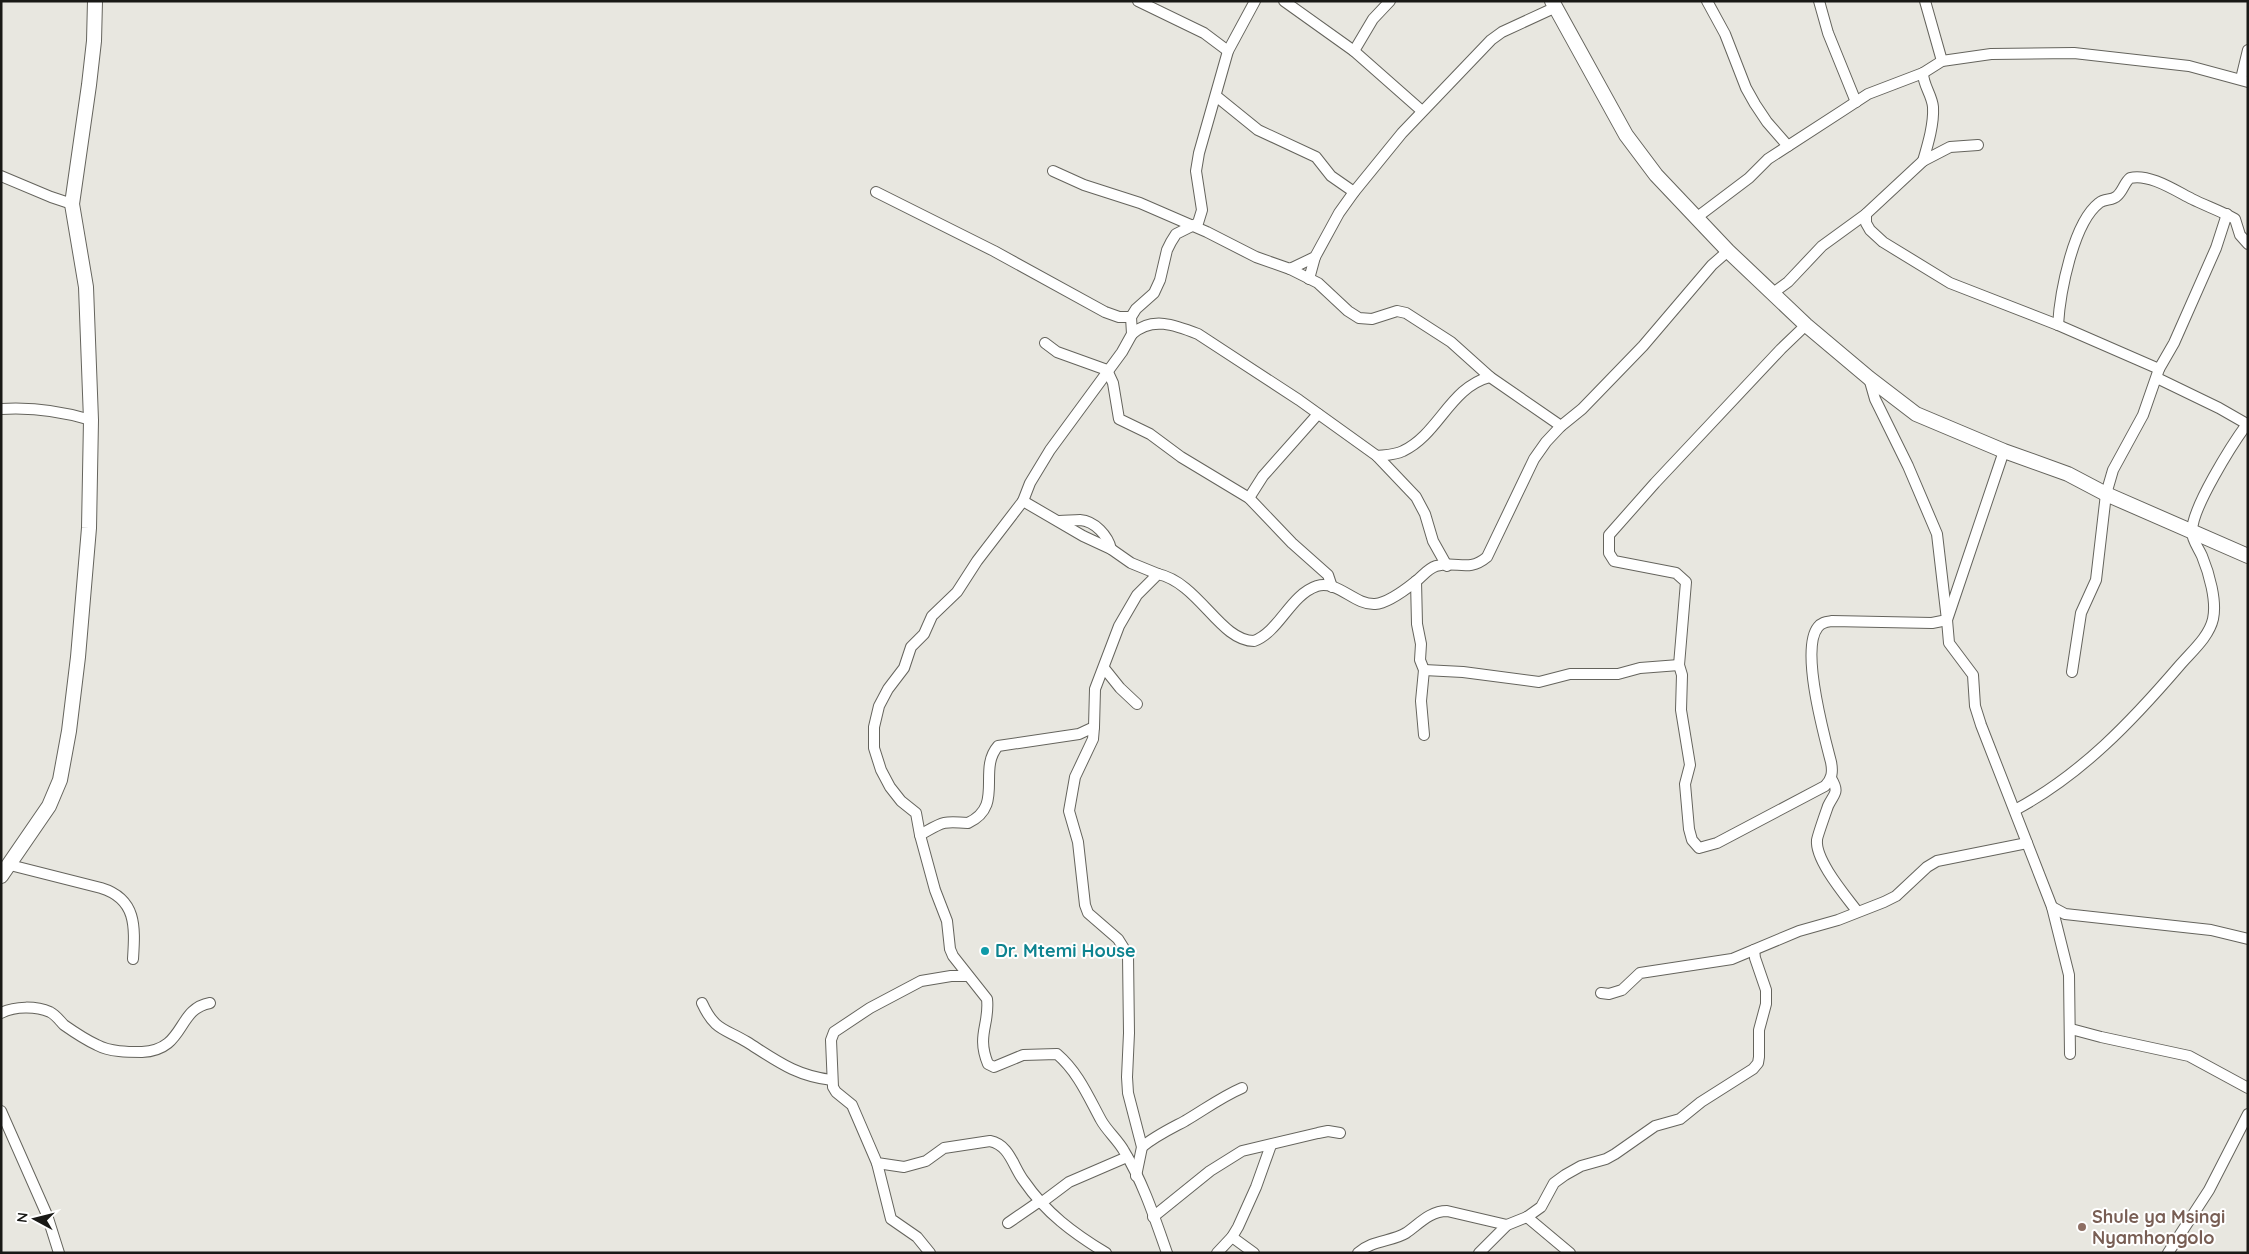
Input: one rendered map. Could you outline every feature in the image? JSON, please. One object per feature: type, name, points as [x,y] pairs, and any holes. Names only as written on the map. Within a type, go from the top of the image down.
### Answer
[{"type":"main road","points":[[6,871],[48,806],[60,780],[77,666],[89,528],[91,420],[86,287],[72,204],[90,77],[95,1]]},
{"type":"main road","points":[[1553,4],[1626,135],[1656,175],[1728,251],[1806,325],[1869,378],[1916,414],[2004,452],[2068,474],[2106,494],[2248,556]]},
{"type":"street","points":[[1138,1],[1204,33],[1228,50]]},
{"type":"street","points":[[1132,334],[1131,317],[1136,309],[1154,293],[1160,280],[1167,250],[1171,242],[1176,234],[1198,223],[1201,216],[1196,171],[1228,50],[1254,1]]},
{"type":"street","points":[[1284,1],[1315,21],[1354,51],[1422,111]]},
{"type":"street","points":[[1354,51],[1373,19],[1390,1]]},
{"type":"street","points":[[1707,1],[1725,34],[1746,88],[1767,122],[1788,146]]},
{"type":"street","points":[[1819,1],[1828,33],[1856,102]]},
{"type":"street","points":[[1925,1],[1942,61]]},
{"type":"street","points":[[1310,279],[1314,257],[1339,213],[1402,132],[1491,40],[1553,4]]},
{"type":"street","points":[[1696,218],[1749,178],[1768,159],[1856,102],[1875,91],[1923,73],[1942,61],[1991,54],[2074,53],[2189,66],[2244,81],[2248,50]]},
{"type":"street","points":[[1923,73],[1926,90],[1933,108],[1930,136],[1923,161]]},
{"type":"street","points":[[1216,96],[1258,130],[1316,158],[1331,176],[1354,192]]},
{"type":"street","points":[[1773,293],[1788,282],[1822,246],[1866,214],[1923,161],[1950,147],[1978,144]]},
{"type":"street","points":[[1053,172],[1084,185],[1140,203],[1264,260],[1290,269],[1318,283],[1348,311],[1359,318],[1372,319],[1397,311],[1406,313],[1451,342],[1490,376],[1561,426]]},
{"type":"street","points":[[1,176],[72,204]]},
{"type":"street","points":[[2058,325],[2066,272],[2084,222],[2099,203],[2117,197],[2130,178],[2139,177],[2170,187],[2227,214],[2235,219],[2240,235],[2248,244]]},
{"type":"street","points":[[876,192],[994,251],[1105,312],[1119,317],[1131,317]]},
{"type":"street","points":[[1866,214],[1866,223],[1870,230],[1883,242],[1950,283],[2058,325],[2158,373],[2247,424],[2232,444],[2205,493],[2192,533],[2203,558],[2212,592],[2214,612],[2211,626],[2201,641],[2132,720],[2053,789],[2015,810]]},
{"type":"street","points":[[2072,672],[2080,613],[2096,580],[2106,494],[2113,470],[2143,415],[2158,373],[2174,343],[2211,260],[2227,214]]},
{"type":"street","points":[[1023,501],[1083,536],[1111,549],[1131,563],[1168,576],[1186,587],[1237,638],[1245,641],[1254,641],[1262,638],[1310,590],[1318,586],[1332,587],[1357,600],[1375,604],[1384,601],[1416,582],[1427,570],[1437,566],[1478,564],[1487,557],[1534,460],[1546,442],[1561,426],[1582,409],[1643,346],[1712,265],[1728,251]]},
{"type":"street","points":[[1290,269],[1314,257]]},
{"type":"street","points":[[1167,1253],[1127,1157],[1102,1122],[1079,1079],[1057,1054],[1023,1055],[994,1067],[988,1064],[982,1034],[988,1006],[987,999],[953,956],[950,949],[948,921],[935,890],[916,813],[894,794],[878,760],[873,737],[879,706],[888,689],[904,668],[911,647],[924,634],[932,616],[957,592],[976,562],[1023,501],[1039,466],[1122,352],[1132,334],[1147,324],[1156,323],[1181,327],[1198,334],[1269,380],[1377,456],[1416,498],[1426,514],[1433,541],[1447,566]]},
{"type":"street","points":[[1806,325],[1781,348],[1655,483],[1609,536],[1609,554],[1614,561],[1676,573],[1686,582],[1679,665],[1682,675],[1682,717],[1690,765],[1685,784],[1689,830],[1692,840],[1700,848],[1717,843],[1826,786],[1831,778]]},
{"type":"street","points":[[1045,342],[1057,352],[1108,370],[1113,383],[1120,420],[1150,434],[1205,472],[1249,498],[1292,543],[1328,575],[1332,587]]},
{"type":"street","points":[[1377,456],[1403,452],[1414,444],[1470,384],[1490,376]]},
{"type":"street","points":[[1869,378],[1875,399],[1901,450],[1937,534],[1949,643],[1973,675],[1975,706],[1981,725],[2052,907],[2068,974],[2071,1029],[2070,1054]]},
{"type":"street","points":[[1,409],[35,408],[60,411],[91,420]]},
{"type":"street","points":[[1249,498],[1263,476],[1318,414]]},
{"type":"street","points":[[1947,620],[2004,452]]},
{"type":"street","points":[[1136,1176],[1142,1147],[1128,1094],[1130,982],[1128,955],[1118,939],[1088,913],[1085,905],[1078,842],[1069,811],[1075,777],[1093,740],[1095,689],[1119,626],[1134,600],[1158,574]]},
{"type":"street","points":[[1416,582],[1417,624],[1422,644],[1420,660],[1424,670],[1421,701],[1424,735]]},
{"type":"street","points":[[1857,911],[1835,882],[1818,845],[1819,834],[1828,806],[1835,796],[1835,786],[1831,778],[1831,762],[1819,710],[1811,658],[1813,638],[1818,626],[1823,622],[1932,623],[1947,620]]},
{"type":"street","points":[[1424,670],[1463,672],[1540,682],[1570,674],[1618,674],[1640,668],[1679,665]]},
{"type":"street","points":[[1104,668],[1120,688],[1137,704]]},
{"type":"street","points":[[920,835],[941,822],[968,823],[982,813],[988,805],[992,756],[998,746],[1079,734],[1094,728]]},
{"type":"street","points":[[1601,993],[1609,994],[1622,990],[1640,973],[1732,959],[1799,931],[1838,920],[1896,896],[1927,867],[1937,861],[2026,844]]},
{"type":"street","points":[[6,871],[111,891],[124,900],[130,910],[133,928],[134,959]]},
{"type":"street","points":[[2052,907],[2065,914],[2211,930],[2248,939]]},
{"type":"street","points":[[1479,1253],[1507,1225],[1541,1207],[1554,1183],[1565,1175],[1581,1166],[1606,1159],[1655,1126],[1680,1119],[1758,1063],[1759,1030],[1766,1004],[1766,990],[1754,950]]},
{"type":"street","points":[[930,1253],[917,1236],[891,1219],[878,1163],[852,1105],[836,1092],[832,1080],[832,1049],[830,1040],[834,1032],[839,1028],[870,1008],[921,981],[951,976],[968,976]]},
{"type":"street","points":[[1,1013],[19,1007],[50,1012],[64,1024],[98,1046],[112,1050],[144,1052],[163,1048],[171,1042],[195,1009],[203,1004],[210,1003]]},
{"type":"street","points":[[702,1003],[714,1024],[781,1065],[813,1078],[832,1080]]},
{"type":"street","points":[[2071,1029],[2189,1056],[2248,1088]]},
{"type":"street","points":[[1142,1147],[1154,1136],[1186,1120],[1218,1099],[1242,1088]]},
{"type":"street","points":[[1,1111],[47,1215],[59,1253]]},
{"type":"street","points":[[2168,1253],[2209,1190],[2248,1114]]},
{"type":"street","points":[[1153,1217],[1201,1178],[1242,1151],[1328,1131],[1340,1134]]},
{"type":"street","points":[[878,1163],[904,1167],[926,1161],[944,1148],[994,1142],[1005,1148],[1019,1175],[1040,1202],[1064,1226],[1106,1253]]},
{"type":"street","points":[[1217,1253],[1232,1238],[1256,1187],[1271,1145]]},
{"type":"street","points":[[1008,1223],[1069,1182],[1127,1157]]},
{"type":"street","points":[[1358,1253],[1367,1246],[1404,1234],[1439,1211],[1507,1225]]},
{"type":"street","points":[[1527,1216],[1570,1253]]},
{"type":"street","points":[[1232,1238],[1254,1253]]},
{"type":"place","name":"Dr. Mtemi House","points":[[985,951]]},
{"type":"place","name":"Shule ya Msingi Nyamhongolo","points":[[2082,1227]]}]
